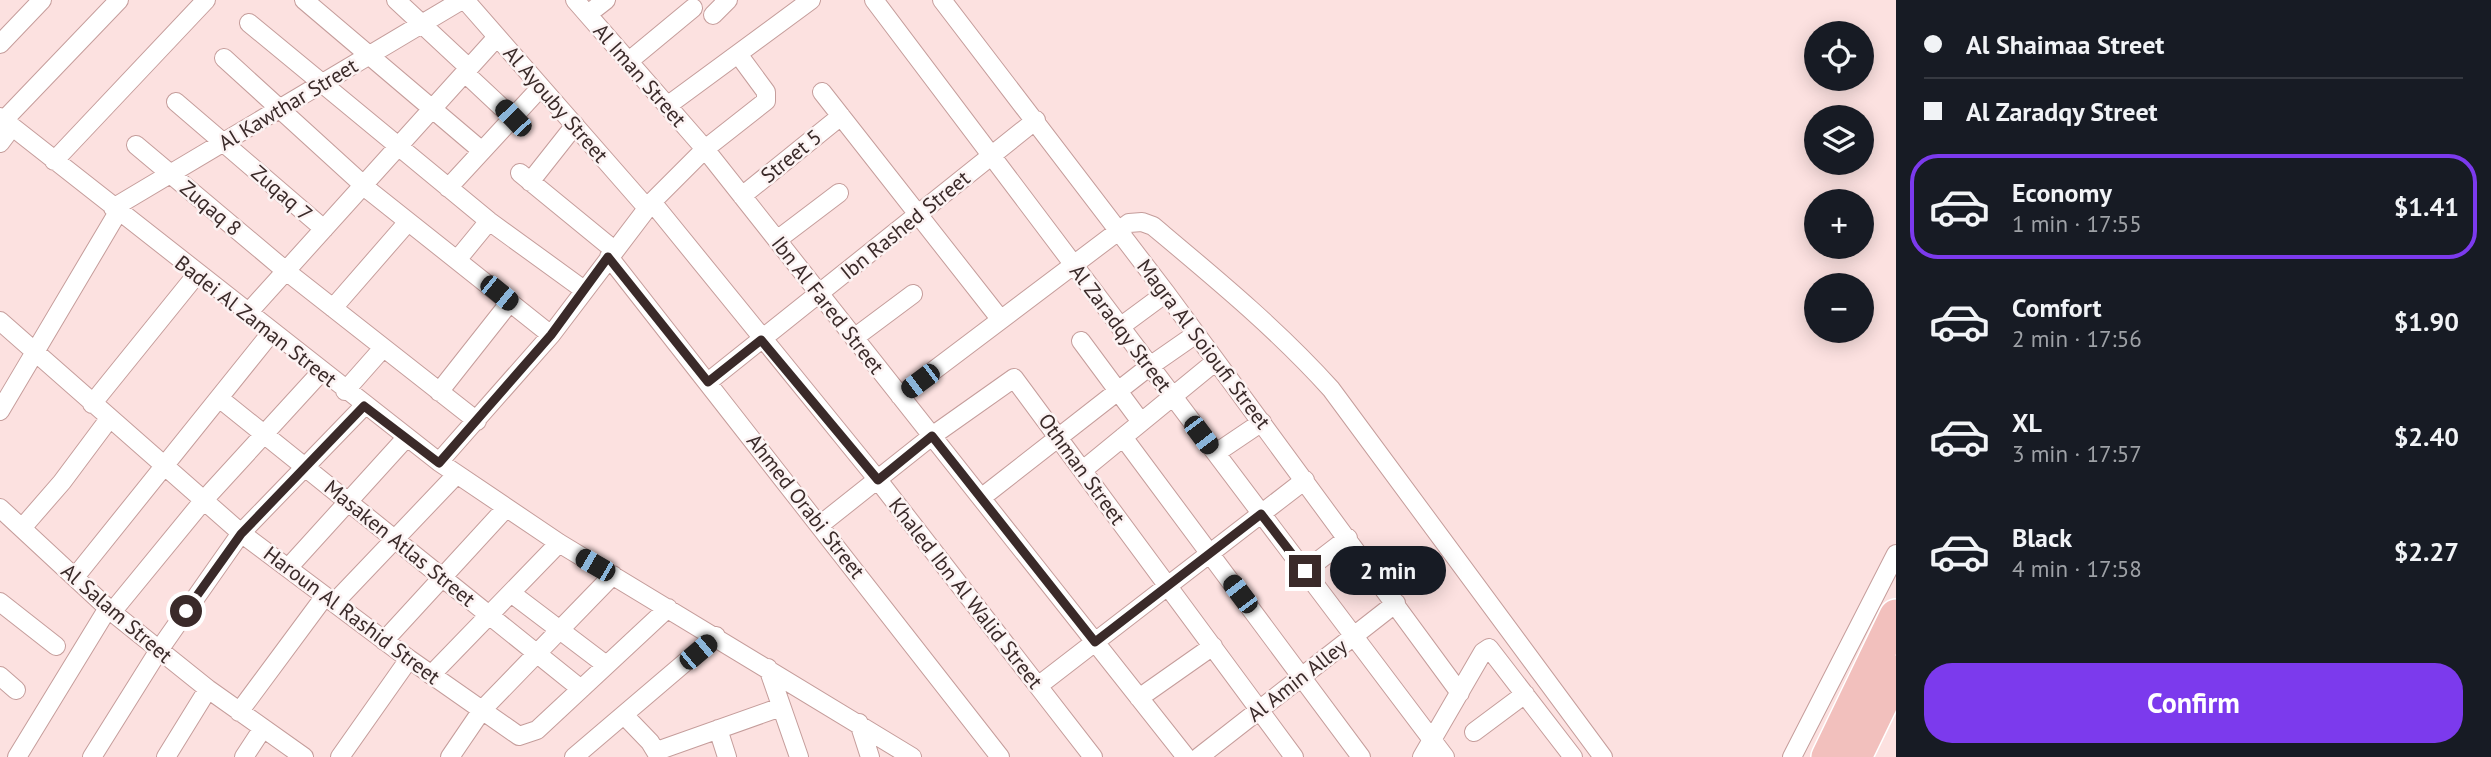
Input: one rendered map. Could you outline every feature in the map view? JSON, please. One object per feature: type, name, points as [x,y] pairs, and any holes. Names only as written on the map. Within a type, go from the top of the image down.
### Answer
[{"type":"highway","points":[[1828,757],[1896,617]]},
{"type":"highway","points":[[1855,757],[1896,672]]},
{"type":"street","points":[[0,44],[42,0]]},
{"type":"street","points":[[0,143],[5,122],[119,0]]},
{"type":"street","points":[[54,161],[206,0]]},
{"type":"street","points":[[304,0],[482,151]]},
{"type":"street","points":[[396,0],[513,118]]},
{"type":"street","name":"Al Kawthar Street","points":[[116,210],[223,142],[464,0]]},
{"type":"street","name":"Al Ayouby Street","points":[[464,0],[650,205]]},
{"type":"street","name":"Al Iman Street","points":[[575,0],[705,149]]},
{"type":"street","points":[[588,14],[606,0]]},
{"type":"street","points":[[713,15],[728,0]]},
{"type":"street","points":[[667,106],[811,0]]},
{"type":"street","name":"Al Zaradqy Street","points":[[874,0],[1445,757]]},
{"type":"street","name":"Magra Al Soioufi Street","points":[[942,0],[1166,293],[1460,693]]},
{"type":"street","points":[[629,61],[693,8]]},
{"type":"street","points":[[249,23],[489,221],[583,290]]},
{"type":"street","points":[[247,314],[497,37]]},
{"type":"street","points":[[439,463],[551,335],[650,205],[705,149],[767,97],[738,54]]},
{"type":"street","points":[[224,58],[407,223],[551,335]]},
{"type":"street","points":[[449,188],[541,87]]},
{"type":"street","points":[[822,92],[1001,320]]},
{"type":"street","name":"Zuqaq 7","points":[[176,102],[324,229]]},
{"type":"street","name":"Street 5","points":[[742,196],[841,116]]},
{"type":"street","name":"Ibn Rashed Street","points":[[708,382],[1035,120]]},
{"type":"street","name":"Badei Al Zaman Street","points":[[5,122],[405,439],[456,475],[559,543],[768,667],[912,757]]},
{"type":"street","name":"Ahmed Orabi Street","points":[[575,125],[525,177],[611,254],[1000,757]]},
{"type":"street","name":"Zuqaq 8","points":[[136,145],[286,271],[477,421]]},
{"type":"street","name":"Ibn Al Fared Street","points":[[705,149],[1186,757]]},
{"type":"street","points":[[777,240],[839,193]]},
{"type":"street","name":"Khaled Ibn Al Walid Street","points":[[650,205],[878,480],[1093,757]]},
{"type":"street","points":[[0,411],[116,210]]},
{"type":"street","points":[[457,260],[489,221]]},
{"type":"street","points":[[900,396],[1129,223],[1142,222],[1153,226],[1292,346],[1359,426],[1603,757]]},
{"type":"street","points":[[333,308],[407,223]]},
{"type":"street","points":[[92,404],[197,274]]},
{"type":"street","points":[[854,338],[913,293]]},
{"type":"street","points":[[1120,327],[1166,293]]},
{"type":"street","points":[[439,392],[510,302]]},
{"type":"street","name":"Haroun Al Rashid Street","points":[[0,321],[163,468],[241,534],[384,641],[519,736],[529,735],[581,689]]},
{"type":"street","points":[[75,577],[271,333]]},
{"type":"street","points":[[981,498],[1150,366],[1196,334]]},
{"type":"street","points":[[1081,341],[1141,422]]},
{"type":"street","points":[[345,391],[383,348]]},
{"type":"street","points":[[1083,470],[1216,361]]},
{"type":"street","points":[[17,757],[111,610],[203,501],[321,372]]},
{"type":"street","name":"Othman Street","points":[[820,525],[932,436],[1012,378],[1059,437],[1294,757]]},
{"type":"street","name":"Masaken Atlas Street","points":[[219,398],[581,689]]},
{"type":"street","points":[[92,757],[159,650],[241,534],[364,406]]},
{"type":"street","points":[[22,528],[62,482],[109,419]]},
{"type":"street","points":[[1216,453],[1262,422]]},
{"type":"street","points":[[1123,437],[1361,757]]},
{"type":"street","points":[[288,568],[405,439]]},
{"type":"street","points":[[239,712],[330,600],[395,540],[456,475]]},
{"type":"street","points":[[1038,686],[1305,480]]},
{"type":"street","name":"Al Salam Street","points":[[0,508],[111,610],[159,650],[239,712],[304,757]]},
{"type":"street","points":[[384,641],[506,508]]},
{"type":"street","points":[[1305,571],[1348,538]]},
{"type":"street","points":[[431,674],[559,543]]},
{"type":"street","points":[[1792,757],[1896,554]]},
{"type":"street","points":[[450,757],[482,710],[613,575]]},
{"type":"street","points":[[511,593],[606,665]]},
{"type":"street","points":[[0,602],[57,646]]},
{"type":"street","name":"Al Amin Alley","points":[[1199,757],[1396,603]]},
{"type":"street","points":[[581,689],[668,608]]},
{"type":"street","points":[[574,757],[716,636]]},
{"type":"street","points":[[1139,698],[1213,646]]},
{"type":"street","points":[[1422,757],[1483,652],[1489,648],[1573,757]]},
{"type":"street","points":[[340,757],[409,659]]},
{"type":"street","points":[[768,667],[799,757]]},
{"type":"street","points":[[0,677],[16,690]]},
{"type":"street","points":[[166,757],[208,689]]},
{"type":"street","points":[[1474,732],[1525,694]]},
{"type":"street","points":[[624,715],[658,754],[782,707]]},
{"type":"street","points":[[859,723],[870,757]]},
{"type":"street","points":[[244,757],[262,728]]},
{"type":"street","points":[[718,730],[727,757]]},
{"type":"route","points":[[186,611],[241,534],[364,406],[439,463],[551,335],[608,257],[708,382],[761,340],[878,480],[932,436],[1095,642],[1261,514],[1305,571]]}]
